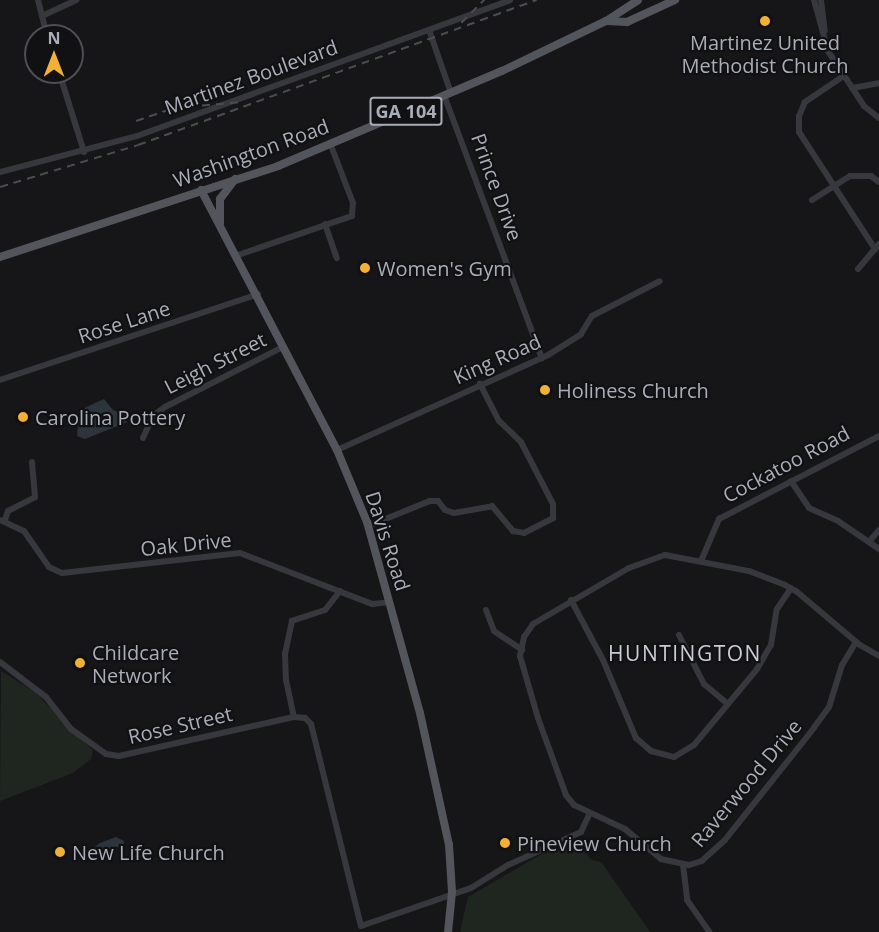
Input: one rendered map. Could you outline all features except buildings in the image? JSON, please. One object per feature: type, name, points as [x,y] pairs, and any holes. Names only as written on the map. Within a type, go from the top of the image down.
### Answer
[{"type":"main road","name":"Washington Road","points":[[0,257],[235,179],[330,143],[447,94],[606,21],[638,0]]},
{"type":"main road","name":"Washington Road","points":[[606,21],[627,22],[675,0]]},
{"type":"main road","points":[[220,224],[220,199],[235,179]]},
{"type":"main road","name":"Davis Road","points":[[201,190],[238,255],[337,450],[368,526],[390,602],[441,803],[449,845],[452,892],[448,932]]},
{"type":"street","points":[[38,0],[44,24]]},
{"type":"street","points":[[42,16],[77,0]]},
{"type":"street","name":"Martinez Boulevard","points":[[0,172],[84,153],[510,0]]},
{"type":"street","points":[[814,0],[825,40],[843,77],[864,106],[879,118]]},
{"type":"street","points":[[821,0],[825,40]]},
{"type":"street","name":"Prince Drive","points":[[429,30],[447,94],[542,358]]},
{"type":"street","points":[[843,77],[806,102],[799,116],[799,132],[833,187],[877,246],[858,268]]},
{"type":"street","points":[[852,88],[879,83]]},
{"type":"street","points":[[62,84],[84,153]]},
{"type":"street","points":[[238,255],[352,216],[353,203],[330,143]]},
{"type":"street","points":[[812,200],[850,176],[871,176],[879,182]]},
{"type":"street","points":[[325,224],[337,258]]},
{"type":"street","name":"King Road","points":[[337,450],[542,358],[581,334],[592,316],[660,281]]},
{"type":"street","name":"Rose Lane","points":[[0,380],[258,294]]},
{"type":"street","name":"Leigh Street","points":[[143,438],[153,416],[165,406],[283,347]]},
{"type":"street","points":[[368,526],[430,501],[438,501],[445,510],[454,513],[492,506],[513,531],[524,533],[553,518],[553,504],[521,442],[499,422],[480,384]]},
{"type":"street","name":"Cockatoo Road","points":[[701,561],[719,519],[879,436]]},
{"type":"street","points":[[2,520],[8,511],[35,498],[32,462]]},
{"type":"street","points":[[791,481],[808,508],[838,521],[879,549]]},
{"type":"street","name":"Oak Drive","points":[[2,520],[24,531],[49,567],[62,573],[240,553],[372,604],[390,602]]},
{"type":"street","points":[[869,542],[879,530]]},
{"type":"street","points":[[486,610],[494,631],[522,650],[532,624],[649,558],[665,555],[749,571],[790,588],[856,642],[879,656]]},
{"type":"street","points":[[571,600],[603,660],[636,738],[651,751],[665,756],[685,754],[728,704],[771,645],[777,609],[790,588]]},
{"type":"street","points":[[340,591],[325,610],[292,621],[286,671],[294,717],[305,718],[311,723],[361,926],[452,892],[471,888],[508,865],[581,832],[589,815]]},
{"type":"street","points":[[679,635],[704,684],[728,704]]},
{"type":"street","name":"Raverwood Drive","points":[[522,650],[526,684],[566,795],[589,815],[625,829],[661,859],[682,865],[702,861],[712,854],[814,728],[829,707],[842,665],[856,642]]},
{"type":"street","name":"Rose Street","points":[[0,662],[46,697],[71,729],[106,754],[118,756],[294,717]]},
{"type":"street","points":[[682,865],[687,900],[709,932]]},
{"type":"shaded area","points":[[104,399],[113,410],[125,415],[127,422],[85,439],[77,436],[80,410]]},
{"type":"shaded area","points":[[1,671],[35,692],[93,751],[91,759],[73,773],[0,801]]},
{"type":"shaded area","points":[[116,837],[124,841],[124,845],[94,853],[92,849],[100,843]]},
{"type":"shaded area","points":[[579,838],[590,859],[602,863],[650,932],[460,932],[468,897],[547,851]]},
{"type":"railway","points":[[461,23],[484,0]]},
{"type":"railway","points":[[0,187],[138,145],[536,0]]},
{"type":"railway","points":[[136,121],[174,108],[242,102]]},
{"type":"place","name":"Martinez United Methodist Church","points":[[765,21]]},
{"type":"place","name":"Women's Gym","points":[[365,268]]},
{"type":"place","name":"Holiness Church","points":[[545,390]]},
{"type":"place","name":"Carolina Pottery","points":[[23,417]]},
{"type":"place","name":"Childcare Network","points":[[80,663]]},
{"type":"place","name":"Pineview Church","points":[[505,843]]},
{"type":"place","name":"New Life Church","points":[[60,852]]},
{"type":"district","name":"HUNTINGTON","points":[[685,653]]}]
